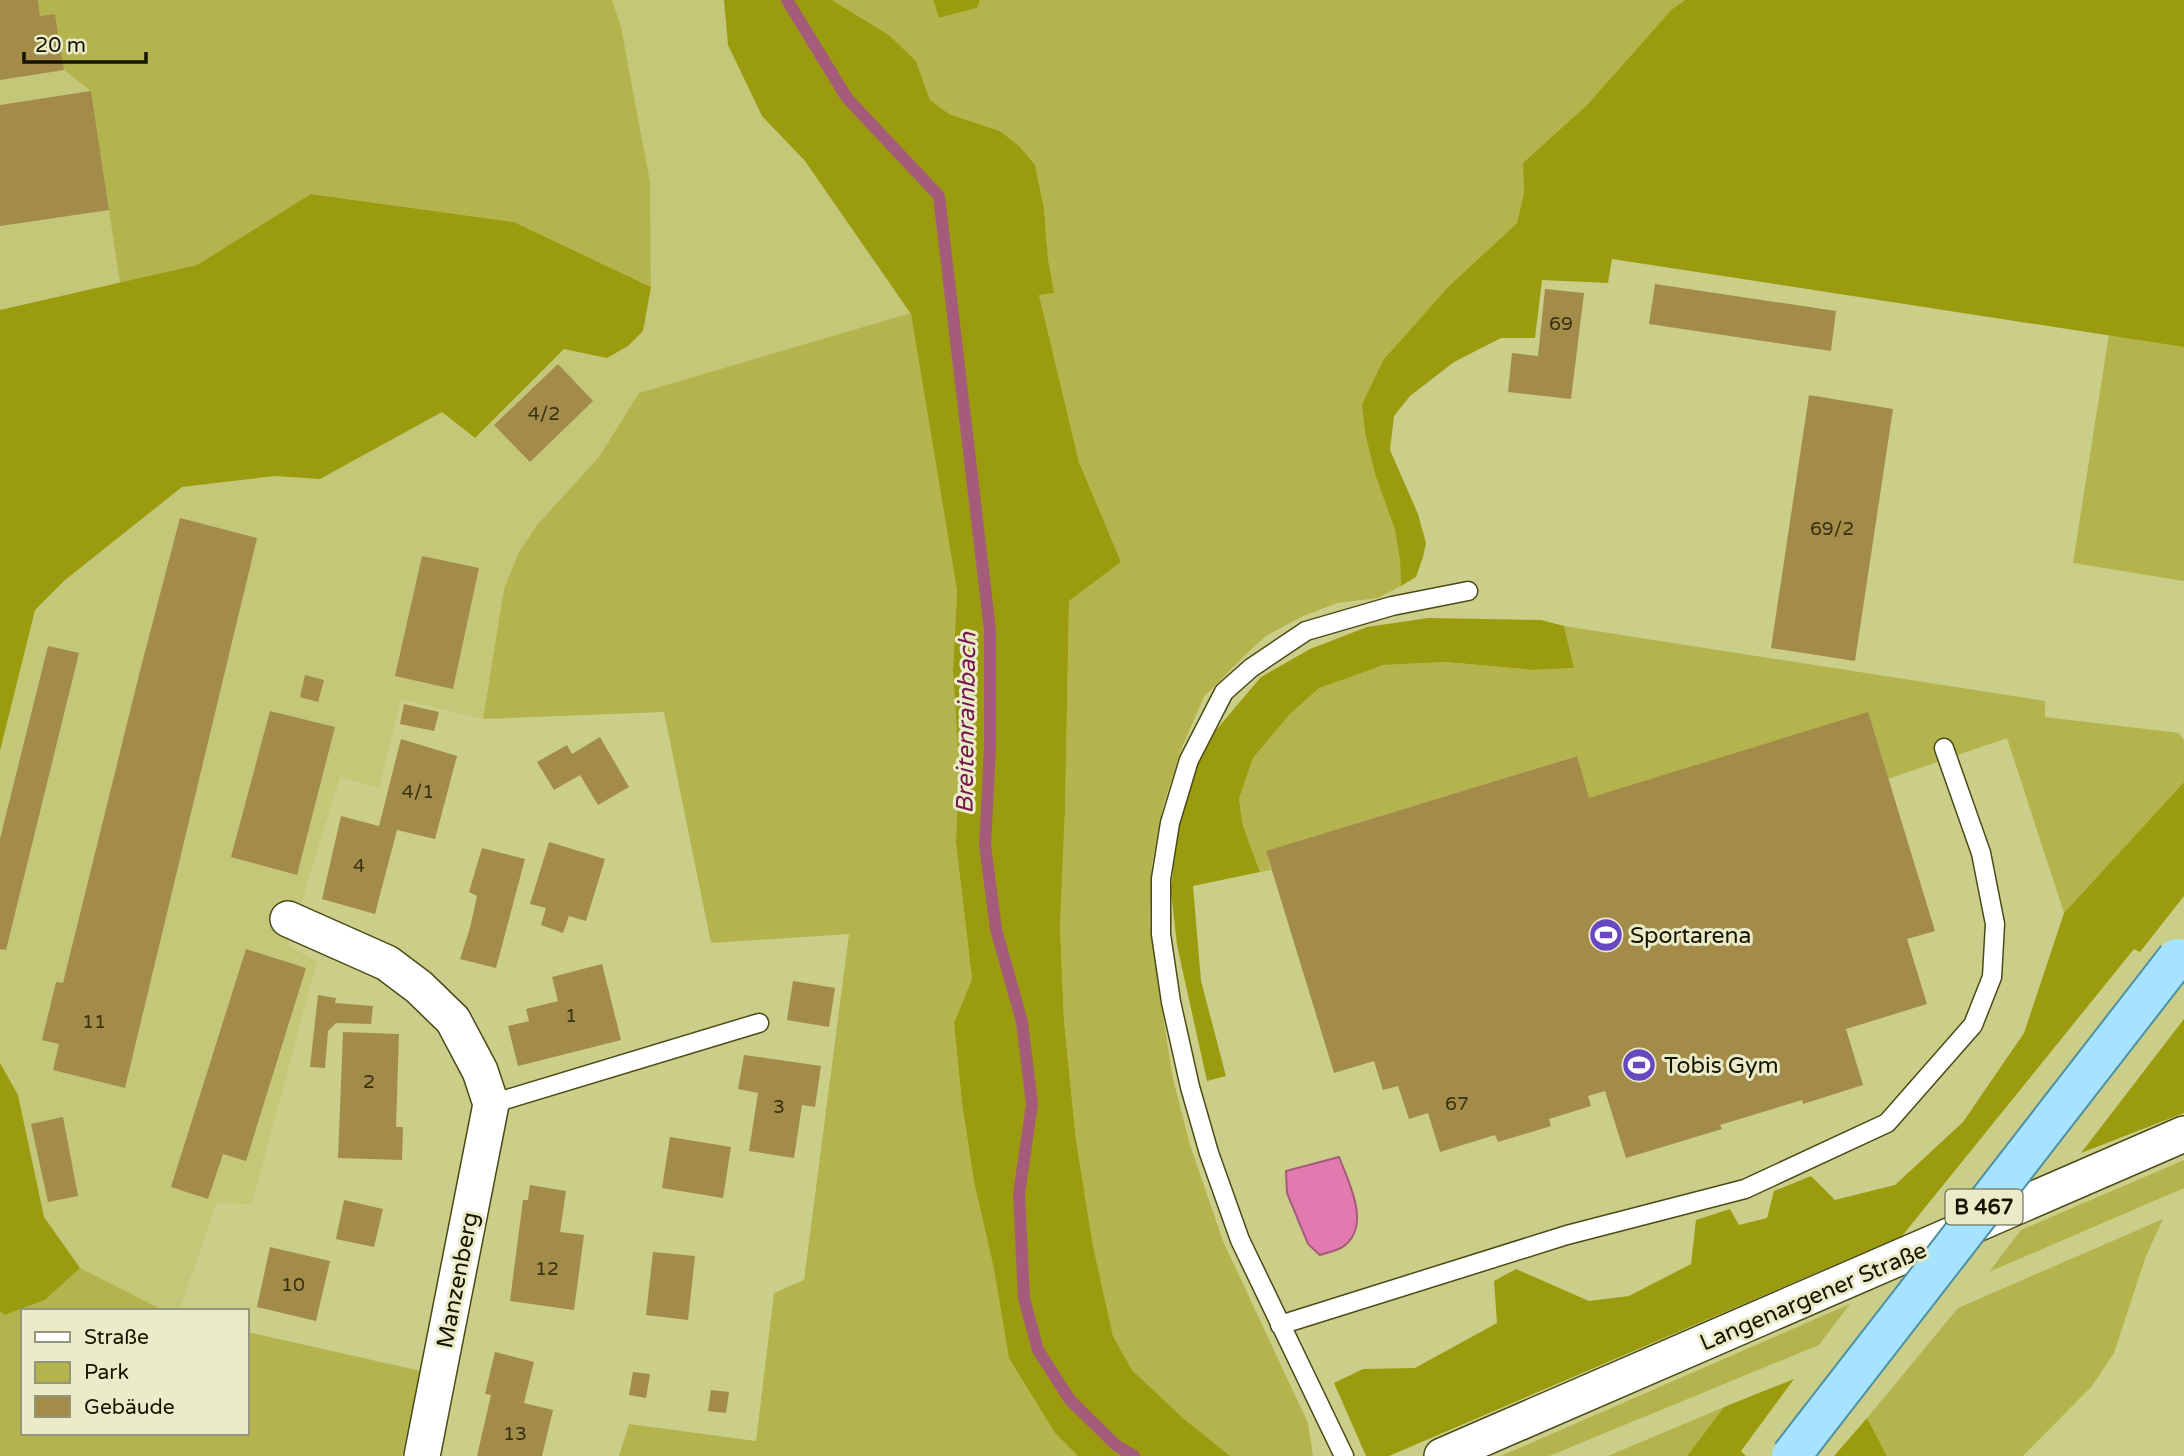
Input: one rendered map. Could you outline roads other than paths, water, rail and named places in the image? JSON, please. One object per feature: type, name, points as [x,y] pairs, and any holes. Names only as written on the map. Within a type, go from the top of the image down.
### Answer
[{"type":"main road","name":"B 467","points":[[1791,1456],[2177,958]]},
{"type":"street","name":"Manzenberg","points":[[288,919],[387,963],[419,987],[453,1020],[480,1071],[491,1104],[422,1456]]},
{"type":"street","name":"Langenargener Straße","points":[[1442,1456],[2184,1134]]},
{"type":"lane","points":[[1344,1456],[1240,1240],[1209,1153],[1190,1087],[1171,1002],[1161,934],[1161,879],[1170,823],[1189,760],[1224,692],[1251,667],[1306,631],[1392,606],[1468,591]]},
{"type":"lane","points":[[1280,1325],[1567,1235],[1745,1189],[1887,1123],[1973,1025],[1993,977],[1995,924],[1981,853],[1944,748]]},
{"type":"lane","points":[[491,1104],[759,1023]]},
{"type":"waterway","name":"Breitenrainbach","points":[[787,0],[847,98],[939,196],[990,630],[990,749],[985,845],[996,929],[1022,1022],[1032,1104],[1019,1194],[1024,1298],[1038,1350],[1070,1400],[1117,1446],[1134,1456]]},
{"type":"place","name":"Sportarena","points":[[1606,935]]},
{"type":"place","name":"Tobis Gym","points":[[1639,1065]]}]
